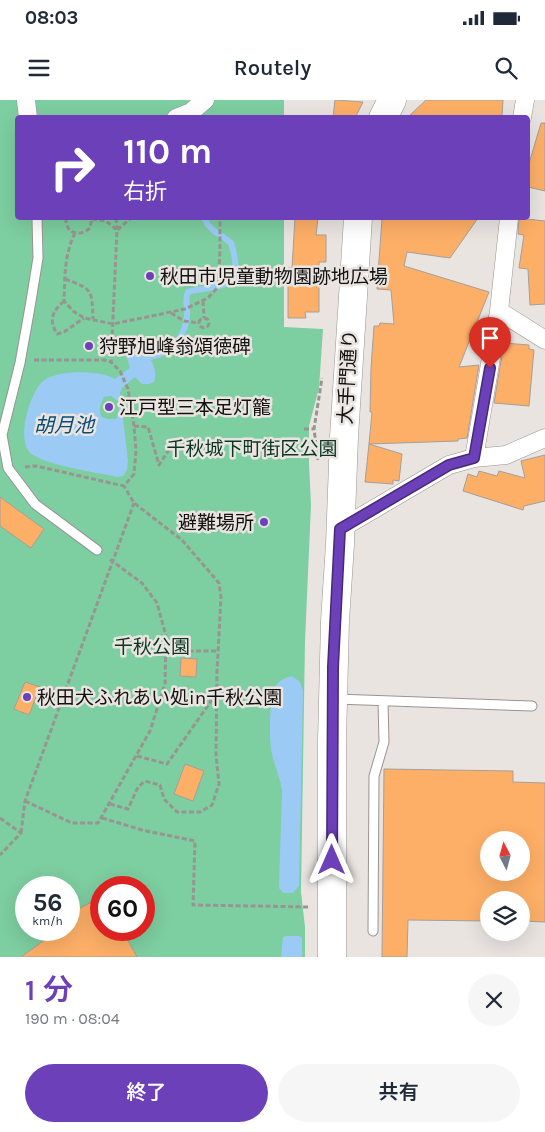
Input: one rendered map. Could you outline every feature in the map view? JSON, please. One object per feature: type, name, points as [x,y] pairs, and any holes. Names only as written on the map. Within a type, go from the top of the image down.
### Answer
[{"type":"main road","points":[[384,115],[392,100]]},
{"type":"main road","name":"大手門通り","points":[[332,957],[335,621],[344,428],[358,220]]},
{"type":"street","points":[[26,100],[28,115]]},
{"type":"street","points":[[183,115],[205,100]]},
{"type":"street","points":[[522,115],[525,100]]},
{"type":"street","points":[[474,458],[499,311],[509,220]]},
{"type":"street","points":[[499,311],[545,340]]},
{"type":"street","points":[[340,529],[449,465],[474,458],[506,455],[545,438]]},
{"type":"lane","points":[[37,220],[38,258],[20,363],[2,435],[8,468],[35,504],[97,550]]},
{"type":"lane","points":[[333,699],[532,706]]},
{"type":"lane","points":[[373,931],[374,776],[384,742],[383,701]]},
{"type":"path","points":[[66,220],[68,228],[79,234],[90,228],[92,220]]},
{"type":"path","points":[[101,220],[106,221],[117,230]]},
{"type":"path","points":[[111,362],[116,220]]},
{"type":"path","points":[[117,230],[129,220]]},
{"type":"path","points":[[75,233],[69,245],[65,262],[64,301],[73,311],[84,318],[112,324],[186,308],[208,298],[218,287],[220,220]]},
{"type":"path","points":[[65,279],[86,287],[91,295],[93,319]]},
{"type":"path","points":[[170,312],[186,322],[199,323],[201,327],[208,327],[208,320],[204,318],[203,300]]},
{"type":"path","points":[[64,301],[54,310],[52,326],[57,334],[64,332],[84,318]]},
{"type":"path","points":[[199,323],[204,318]]},
{"type":"path","points":[[20,363],[38,359],[104,360],[111,362],[120,371],[128,389],[136,450],[134,474],[124,486]]},
{"type":"path","points":[[134,426],[148,427],[159,465],[174,442],[188,442]]},
{"type":"path","points":[[304,428],[314,429]]},
{"type":"path","points":[[8,468],[36,466],[124,486],[134,503],[182,540],[219,583],[221,597],[216,694],[218,784],[212,805],[200,812],[177,812],[164,799],[160,785],[145,781],[138,787],[128,809],[110,804]]},
{"type":"path","points":[[0,855],[21,833],[25,801],[134,503]]},
{"type":"path","points":[[25,801],[72,823],[98,823],[150,731],[165,684],[166,636],[158,603],[142,584],[113,562]]},
{"type":"path","points":[[166,651],[218,651]]},
{"type":"path","points":[[137,756],[167,764],[216,694]]},
{"type":"path","points":[[0,818],[21,833]]},
{"type":"path","points":[[102,818],[142,830],[195,841],[193,905],[315,907]]},
{"type":"green space","name":"千秋公園","points":[[0,100],[284,100],[284,115],[15,115],[15,220],[284,220],[284,327],[323,329],[319,388],[309,426],[311,505],[305,641],[301,892],[305,927],[305,957],[0,957]]},
{"type":"water","name":"胡月池","points":[[131,344],[139,345],[152,361],[155,376],[154,382],[149,384],[142,384],[135,377],[122,388],[120,393],[128,461],[127,470],[123,476],[117,477],[74,468],[33,455],[27,449],[24,430],[33,396],[42,382],[57,375],[78,372],[100,374],[115,379],[130,368],[125,352],[126,348]],"holes":[[[111,396],[118,401],[119,410],[116,419],[102,417],[100,407],[104,397]]]},
{"type":"water","points":[[292,676],[300,682],[303,691],[299,886],[293,893],[283,893],[279,888],[282,790],[271,749],[270,714],[275,688],[281,680]]},
{"type":"water","points":[[299,936],[302,938],[302,957],[281,957],[283,937]]},
{"type":"building","points":[[335,100],[363,102],[356,115],[333,115]]},
{"type":"building","points":[[426,100],[503,100],[502,115],[410,115]]},
{"type":"building","points":[[541,123],[545,123],[545,191],[530,187],[530,160]]},
{"type":"building","points":[[295,220],[318,220],[316,235],[326,235],[326,262],[319,262],[319,312],[305,312],[306,318],[288,318],[288,268],[292,268]]},
{"type":"building","points":[[382,220],[477,220],[450,258],[407,252],[404,266],[489,292],[459,367],[479,365],[467,438],[458,439],[458,441],[369,444],[372,412],[370,412],[371,368],[374,326],[379,326],[380,323],[394,324],[391,290],[377,289]]},
{"type":"building","points":[[519,220],[545,221],[545,304],[530,305],[528,269],[519,268],[524,235],[518,234]]},
{"type":"building","points":[[504,343],[529,345],[529,349],[534,350],[529,406],[494,403]]},
{"type":"building","points":[[369,444],[402,454],[399,481],[393,480],[393,484],[365,482]]},
{"type":"building","points":[[545,455],[545,501],[524,506],[523,510],[463,491],[468,474],[477,477],[479,471],[497,476],[499,471],[525,478],[521,461]]},
{"type":"building","points":[[0,497],[44,529],[31,548],[0,526]]},
{"type":"building","points":[[181,658],[197,659],[196,677],[180,676]]},
{"type":"building","name":"秋田犬ふれあい処in千秋公園","points":[[25,682],[40,687],[29,715],[14,709]]},
{"type":"building","points":[[185,764],[204,771],[193,801],[174,794]]},
{"type":"building","points":[[384,769],[513,771],[513,782],[545,783],[545,922],[530,921],[530,891],[480,891],[480,921],[408,920],[407,957],[382,957]]},
{"type":"building","points":[[90,903],[90,941],[128,941],[137,957],[21,957],[43,941],[80,941],[80,908]]},
{"type":"waterway","points":[[149,357],[170,349],[180,338],[186,324],[186,298],[188,292],[217,287],[234,279],[235,261],[231,243],[213,230],[205,220]]},
{"type":"place","name":"秋田市児童動物園跡地広場","points":[[150,276]]},
{"type":"place","name":"狩野旭峰翁頌徳碑","points":[[89,346]]},
{"type":"place","name":"江戸型三本足灯籠","points":[[109,407]]},
{"type":"place","name":"避難場所","points":[[264,522]]},
{"type":"place","name":"秋田犬ふれあい処in千秋公園","points":[[27,697]]},
{"type":"route","points":[[332,860],[333,667],[340,529],[449,465],[474,458],[490,368]]},
{"type":"park label","name":"千秋城下町街区公園","points":[[252,448]]}]
